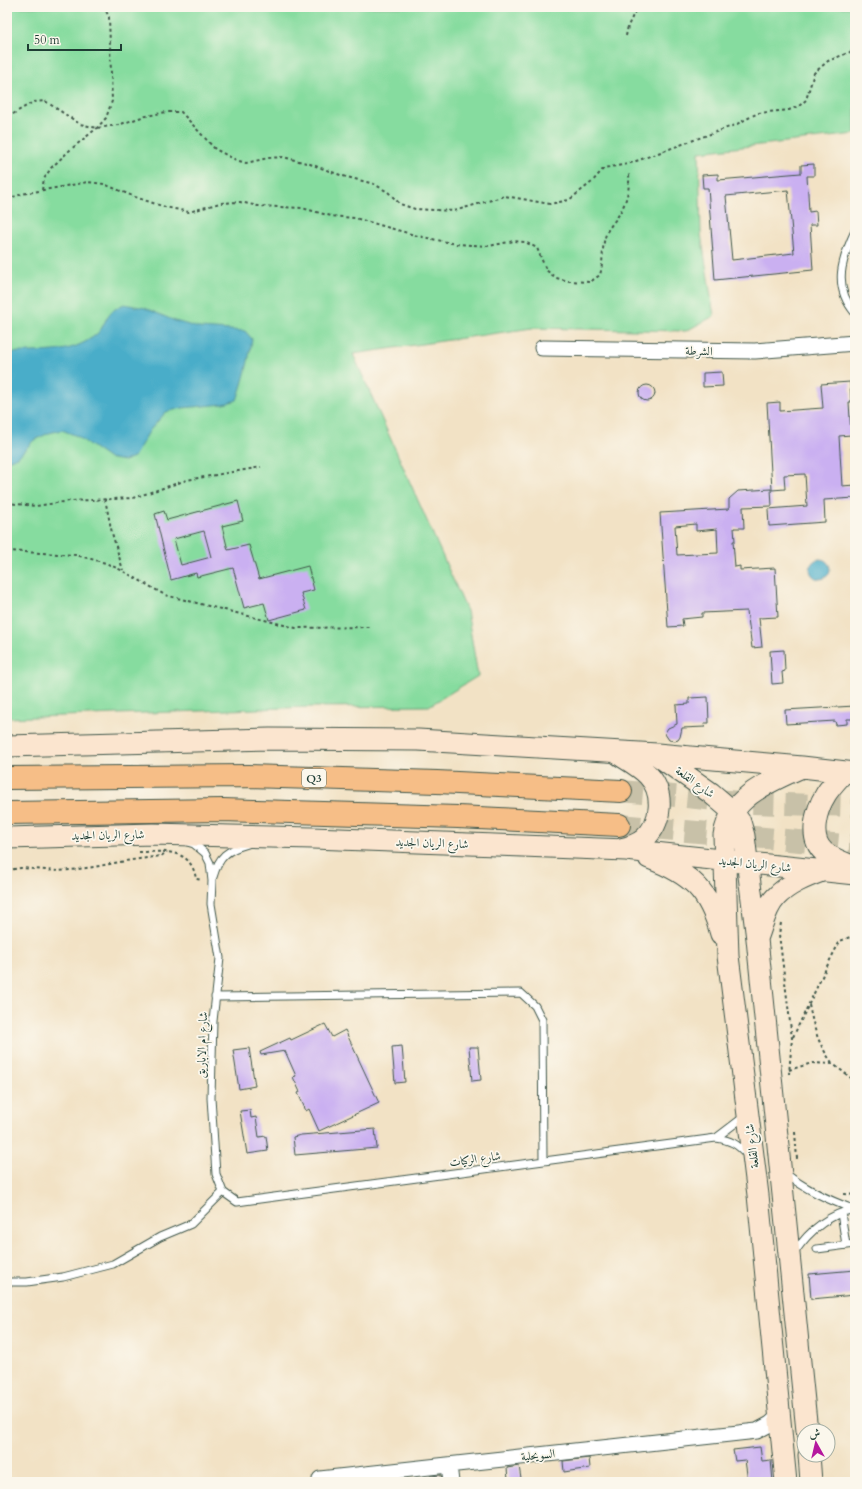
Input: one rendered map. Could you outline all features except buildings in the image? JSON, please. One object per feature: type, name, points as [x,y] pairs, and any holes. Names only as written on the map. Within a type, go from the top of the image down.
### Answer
[{"type":"highway","name":"Q3","points":[[7,778],[249,776],[444,782],[621,791]]},
{"type":"highway","name":"شارع الريان الجديد","points":[[7,813],[223,810],[458,817],[619,825]]},
{"type":"main road","points":[[7,746],[270,739],[418,740],[569,748],[617,753],[657,754],[802,767],[850,773]]},
{"type":"main road","points":[[617,753],[648,775],[656,788],[659,802],[658,816],[653,829],[643,840],[631,847],[621,850]]},
{"type":"main road","name":"شارع القلعة","points":[[657,754],[711,793],[732,811],[740,822],[744,836],[757,939],[779,1168],[806,1423]]},
{"type":"main road","name":"شارع القلعة","points":[[786,1482],[754,1165],[728,956],[724,835],[726,825],[732,811],[756,790],[769,782],[802,767]]},
{"type":"main road","points":[[850,773],[826,794],[821,804],[815,824],[816,841],[823,851],[836,860],[855,867]]},
{"type":"main road","name":"شارع الريان الجديد","points":[[7,838],[170,835],[270,837],[621,850],[855,874]]},
{"type":"main road","points":[[621,850],[666,865],[687,876],[705,895],[717,919],[728,956]]},
{"type":"main road","points":[[757,939],[768,909],[776,897],[801,879],[822,871]]},
{"type":"main road","points":[[810,1463],[811,1482]]},
{"type":"street","name":"الشرطة","points":[[542,348],[755,351],[855,343]]},
{"type":"street","name":"السويحلية","points":[[320,1480],[757,1431],[770,1424],[779,1416]]},
{"type":"street","points":[[757,1431],[770,1436],[783,1449]]},
{"type":"street","points":[[449,1465],[451,1482]]},
{"type":"lane","points":[[855,231],[842,261],[841,274],[846,298],[855,313]]},
{"type":"lane","name":"شارع ام الاباريق","points":[[170,835],[194,844],[204,853],[210,863],[212,881],[211,904],[220,958],[212,1021],[211,1098],[216,1174],[223,1192]]},
{"type":"lane","name":"شارع ام الاباريق","points":[[212,881],[217,863],[227,852],[270,837]]},
{"type":"lane","points":[[215,997],[521,993],[535,1006],[542,1020],[543,1161]]},
{"type":"lane","name":"شارع الركيات","points":[[716,1138],[741,1119],[747,1104]]},
{"type":"lane","name":"شارع الركيات","points":[[223,1192],[237,1202],[716,1138],[729,1140],[742,1149],[754,1165]]},
{"type":"lane","points":[[779,1168],[800,1184],[827,1199],[854,1209]]},
{"type":"lane","points":[[7,1282],[27,1282],[63,1277],[113,1264],[160,1237],[191,1224],[223,1192]]},
{"type":"lane","points":[[789,1262],[801,1243],[818,1225],[836,1214],[854,1209]]},
{"type":"lane","points":[[841,1213],[846,1245]]},
{"type":"lane","points":[[817,1249],[855,1244]]},
{"type":"path","points":[[42,190],[44,179],[51,168],[70,150],[98,128],[106,118],[112,101],[109,17],[104,7]]},
{"type":"path","points":[[626,36],[628,26],[637,7]]},
{"type":"path","points":[[7,115],[13,114],[32,102],[44,101],[80,124],[98,128],[118,125],[142,116],[166,112],[181,112],[215,148],[236,160],[246,163],[268,158],[283,157],[310,164],[343,176],[374,184],[388,192],[400,204],[415,210],[454,211],[505,196],[550,204],[570,200],[592,182],[604,168],[628,164],[734,125],[758,113],[789,110],[799,106],[806,100],[814,73],[828,61],[855,50]]},
{"type":"path","points":[[7,199],[42,190],[88,182],[104,184],[135,198],[189,212],[220,203],[240,202],[258,206],[302,208],[331,216],[355,218],[418,236],[456,244],[489,246],[514,241],[525,242],[537,248],[546,270],[556,278],[569,281],[590,282],[600,275],[603,266],[603,248],[607,231],[619,215],[627,197],[629,174]]},
{"type":"path","points":[[7,502],[36,506],[70,501],[133,498],[187,480],[261,467]]},
{"type":"path","points":[[105,499],[112,533],[123,570]]},
{"type":"path","points":[[7,551],[76,555],[106,563],[123,570],[166,596],[296,628],[371,627]]},
{"type":"path","points":[[7,870],[21,868],[58,871],[71,870],[94,867],[125,860],[162,856],[167,852],[178,854],[188,860],[192,865],[196,879],[212,881]]},
{"type":"path","points":[[782,917],[779,934],[792,1038],[788,1075]]},
{"type":"path","points":[[792,1038],[840,941],[855,935]]},
{"type":"path","points":[[809,1005],[815,1032],[822,1050],[833,1064],[855,1081]]},
{"type":"path","points":[[789,1070],[812,1063],[833,1064]]},
{"type":"path","points":[[849,1076],[855,1077]]},
{"type":"path","points":[[794,1129],[800,1184]]},
{"type":"green space","points":[[7,7],[855,7],[855,134],[699,152],[701,234],[714,316],[686,331],[532,328],[353,354],[467,611],[478,676],[429,706],[311,707],[7,718]]},
{"type":"water","points":[[124,304],[145,308],[175,321],[199,328],[245,331],[252,339],[246,370],[237,400],[224,404],[182,408],[166,412],[150,430],[134,457],[124,461],[108,458],[77,436],[62,430],[49,433],[34,440],[18,457],[7,461],[7,353],[55,351],[77,346],[98,333],[111,312]]},
{"type":"water","points":[[820,559],[827,562],[830,569],[827,576],[820,579],[813,576],[810,569],[813,562]]},
{"type":"tunnel","points":[[621,791],[749,803],[855,806]]},
{"type":"tunnel","points":[[619,825],[855,846]]}]
